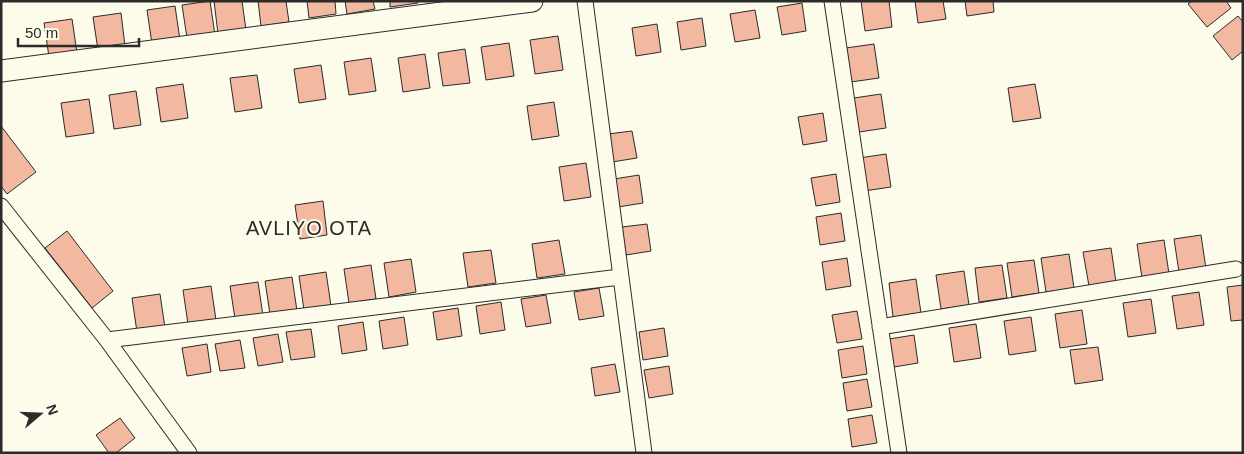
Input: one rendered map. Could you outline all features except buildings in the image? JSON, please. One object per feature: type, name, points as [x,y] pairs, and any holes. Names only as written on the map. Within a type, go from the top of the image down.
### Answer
[{"type":"street","points":[[1,71],[532,1]]},
{"type":"street","points":[[585,1],[644,453]]},
{"type":"street","points":[[832,1],[899,453]]},
{"type":"street","points":[[1,206],[108,340],[189,453]]},
{"type":"street","points":[[880,327],[1236,269]]},
{"type":"street","points":[[108,340],[620,277]]},
{"type":"district","name":"AVLIYO OTA","points":[[309,228]]}]
